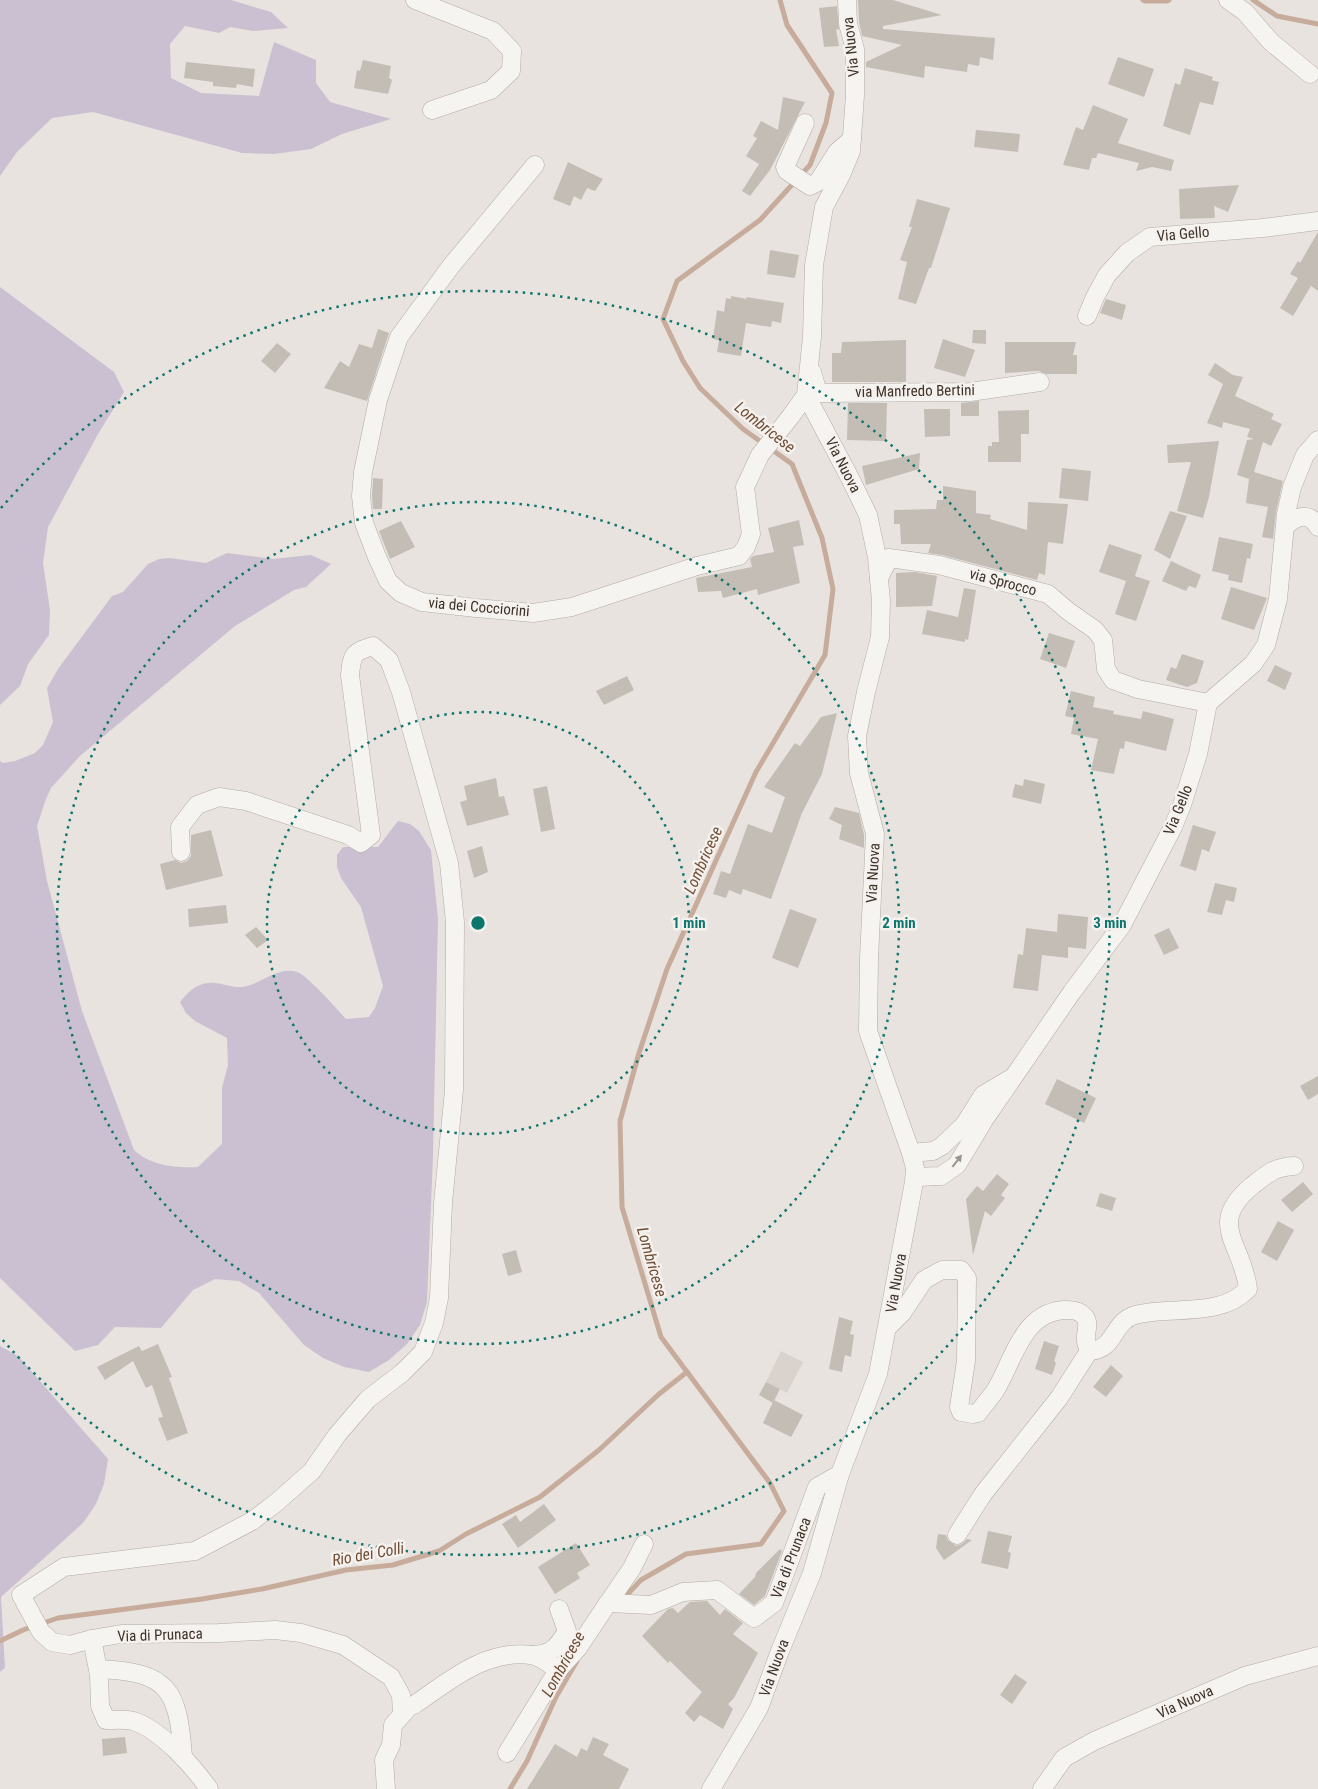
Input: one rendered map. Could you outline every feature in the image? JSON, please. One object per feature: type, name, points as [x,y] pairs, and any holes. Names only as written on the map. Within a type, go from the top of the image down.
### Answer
[{"type":"street","points":[[415,0],[494,31],[512,51],[511,71],[491,90],[432,110]]},
{"type":"street","name":"Via Nuova","points":[[711,1789],[759,1708],[812,1573],[840,1474],[878,1374],[888,1327],[915,1168],[912,1153],[868,1031],[869,958],[875,834],[858,773],[857,736],[880,637],[881,601],[878,557],[868,515],[806,395],[812,336],[814,265],[824,207],[851,151],[855,95],[855,49],[848,24],[848,0]]},
{"type":"street","points":[[1228,0],[1245,12],[1271,42],[1310,74]]},
{"type":"street","points":[[805,124],[785,167],[787,171],[810,186],[818,182],[837,152],[852,139]]},
{"type":"street","name":"via dei Cocciorini","points":[[535,165],[451,266],[400,337],[378,400],[363,472],[361,496],[364,523],[376,558],[388,581],[401,593],[422,602],[533,613],[572,607],[697,566],[739,556],[750,540],[751,534],[746,487],[760,455],[806,395]]},
{"type":"street","name":"Via Gello","points":[[1087,316],[1107,275],[1127,253],[1150,237],[1263,228],[1318,221]]},
{"type":"street","name":"via Manfredo Bertini","points":[[809,364],[818,393],[970,392],[1040,382]]},
{"type":"street","points":[[1208,703],[1253,664],[1266,645],[1278,599],[1286,514],[1292,487],[1305,455],[1318,440]]},
{"type":"street","points":[[1286,526],[1297,517],[1305,516],[1314,520],[1318,527]]},
{"type":"street","name":"via Sprocco","points":[[879,578],[889,558],[940,565],[1048,594],[1095,630],[1103,640],[1106,669],[1114,680],[1138,689],[1208,703]]},
{"type":"street","name":"Via di Prunaca","points":[[181,852],[180,826],[197,805],[219,797],[246,801],[348,835],[361,843],[371,835],[350,675],[352,658],[360,650],[373,646],[389,660],[401,692],[449,863],[454,922],[454,1090],[443,1203],[439,1298],[434,1323],[423,1352],[402,1373],[368,1399],[337,1435],[312,1470],[277,1502],[252,1521],[195,1551],[64,1567],[21,1595],[40,1632],[52,1642],[70,1645],[121,1634],[219,1633],[275,1630],[301,1633],[343,1645],[391,1677],[401,1695],[402,1714]]},
{"type":"street","name":"Via Gello","points":[[914,1177],[941,1176],[957,1164],[975,1134],[1072,992],[1122,924],[1173,827],[1185,797],[1198,754],[1208,703]]},
{"type":"street","name":"Via Gello","points":[[912,1153],[933,1151],[942,1146],[964,1126],[982,1095],[1013,1078]]},
{"type":"street","points":[[1088,1351],[1098,1351],[1106,1346],[1119,1327],[1133,1316],[1221,1306],[1240,1297],[1248,1289],[1247,1277],[1229,1230],[1229,1216],[1239,1196],[1263,1177],[1277,1169],[1294,1166]]},
{"type":"street","points":[[888,1327],[902,1313],[924,1280],[942,1270],[961,1270],[967,1278],[966,1361],[960,1407],[961,1412],[966,1414],[978,1413],[994,1391],[1021,1340],[1032,1324],[1045,1314],[1060,1310],[1076,1310],[1085,1317],[1087,1322],[1086,1340],[1088,1351],[1059,1398],[983,1494],[957,1535]]},
{"type":"street","name":"Via di Prunaca","points":[[608,1604],[651,1605],[683,1592],[717,1590],[754,1618],[774,1603],[817,1487],[840,1474]]},
{"type":"street","points":[[507,1753],[558,1670],[578,1648],[632,1568],[644,1544]]},
{"type":"street","points":[[386,1789],[384,1760],[391,1745],[393,1725],[408,1707],[451,1680],[496,1656],[544,1654],[556,1648],[567,1631],[559,1608]]},
{"type":"street","points":[[92,1639],[98,1669],[100,1706],[106,1720],[132,1721],[154,1732],[183,1757],[209,1789]]},
{"type":"street","points":[[533,1655],[558,1670]]},
{"type":"street","name":"Via Nuova","points":[[1042,1789],[1064,1758],[1094,1741],[1245,1676],[1318,1656]]},
{"type":"street","points":[[98,1669],[133,1672],[147,1675],[160,1682],[175,1705],[179,1721],[183,1757]]},
{"type":"shaded area","points":[[0,0],[231,0],[271,12],[288,28],[253,31],[230,27],[219,33],[185,26],[170,44],[171,78],[201,93],[259,96],[274,42],[316,60],[316,83],[330,102],[391,119],[342,134],[311,149],[274,154],[242,153],[93,112],[52,118],[17,152],[0,176]]},
{"type":"shaded area","points":[[0,287],[114,372],[124,392],[98,434],[48,527],[43,563],[50,610],[49,635],[28,664],[20,686],[0,705]]},
{"type":"shaded area","points":[[227,553],[273,559],[311,555],[331,564],[306,587],[294,590],[235,626],[80,756],[51,788],[37,826],[47,881],[82,1011],[134,1150],[156,1163],[181,1167],[198,1167],[222,1144],[222,1088],[228,1065],[227,1038],[195,1021],[186,1013],[180,1002],[192,989],[200,985],[216,983],[234,987],[249,986],[276,974],[290,971],[302,974],[308,979],[346,1019],[369,1017],[375,1008],[383,986],[361,907],[341,878],[337,867],[337,855],[343,847],[378,847],[398,821],[410,824],[419,831],[431,850],[438,919],[433,1156],[427,1302],[420,1325],[407,1344],[389,1360],[369,1372],[344,1367],[323,1358],[304,1345],[259,1293],[239,1281],[215,1279],[193,1290],[161,1328],[115,1327],[98,1345],[75,1351],[0,1278],[0,761],[3,763],[15,761],[35,753],[43,745],[53,722],[47,688],[58,669],[112,596],[123,592],[148,564],[159,559],[170,558],[206,563]]},
{"type":"shaded area","points":[[0,1346],[18,1356],[108,1459],[104,1484],[96,1504],[83,1523],[1,1597],[5,1668],[0,1672]]},
{"type":"shaded area","points":[[781,1351],[803,1362],[787,1393],[766,1382]]},
{"type":"building","points":[[858,0],[893,0],[942,15],[883,26],[883,29],[995,38],[993,60],[980,57],[979,66],[968,64],[967,72],[925,66],[924,78],[866,67],[866,62],[902,45],[862,36]]},
{"type":"building","points":[[837,6],[839,30],[836,29],[839,46],[824,47],[819,8]]},
{"type":"building","points":[[1118,57],[1154,69],[1144,97],[1108,84]]},
{"type":"building","points":[[363,60],[391,66],[389,78],[392,80],[388,94],[354,88],[357,70],[360,71]]},
{"type":"building","points":[[186,62],[255,69],[253,87],[237,84],[236,88],[213,86],[213,82],[184,78]]},
{"type":"building","points":[[1185,68],[1213,77],[1212,80],[1219,82],[1213,105],[1200,102],[1190,135],[1163,126],[1175,83],[1180,85]]},
{"type":"building","points":[[783,97],[805,102],[770,170],[750,196],[742,191],[759,164],[746,156],[757,138],[753,136],[761,121],[778,130]]},
{"type":"building","points":[[1093,105],[1128,119],[1118,143],[1174,160],[1171,171],[1152,167],[1136,171],[1139,163],[1098,153],[1096,158],[1092,158],[1089,170],[1063,165],[1076,127],[1083,130]]},
{"type":"building","points":[[976,130],[1020,134],[1018,152],[974,147]]},
{"type":"building","points":[[568,162],[603,179],[595,191],[587,188],[581,200],[574,196],[570,206],[553,199]]},
{"type":"building","points":[[1239,185],[1228,212],[1214,206],[1215,218],[1180,219],[1179,189]]},
{"type":"building","points":[[917,199],[950,208],[931,268],[929,268],[916,304],[898,299],[907,262],[900,260],[912,227],[909,227]]},
{"type":"building","points":[[1318,232],[1318,291],[1311,286],[1293,316],[1280,308],[1298,278],[1290,274],[1298,261],[1300,263]]},
{"type":"building","points":[[770,250],[799,255],[795,278],[767,274]]},
{"type":"building","points":[[731,296],[784,303],[781,323],[772,321],[771,327],[746,323],[741,356],[717,352],[719,340],[713,339],[717,310],[724,312],[726,298],[731,299]]},
{"type":"building","points":[[1106,299],[1126,305],[1122,320],[1100,313]]},
{"type":"building","points":[[378,329],[389,333],[367,401],[324,388],[340,361],[349,367],[359,344],[372,348]]},
{"type":"building","points":[[973,330],[986,330],[986,344],[972,343]]},
{"type":"building","points":[[943,339],[975,350],[965,377],[934,368]]},
{"type":"building","points":[[906,340],[906,382],[832,382],[832,353],[841,353],[842,342]]},
{"type":"building","points":[[1005,342],[1076,342],[1073,355],[1077,355],[1077,374],[1046,374],[1039,371],[1005,373]]},
{"type":"building","points":[[277,343],[291,354],[275,373],[261,361]]},
{"type":"building","points":[[1215,363],[1233,375],[1243,377],[1235,396],[1274,414],[1271,419],[1282,424],[1271,446],[1263,442],[1254,472],[1283,481],[1276,512],[1273,539],[1262,537],[1268,507],[1246,503],[1249,479],[1237,475],[1247,440],[1254,439],[1247,437],[1250,429],[1223,422],[1222,428],[1207,423],[1223,384],[1208,375]]},
{"type":"building","points":[[979,401],[979,416],[961,416],[961,403]]},
{"type":"building","points":[[848,403],[887,403],[886,441],[847,440]]},
{"type":"building","points":[[924,409],[950,409],[950,436],[925,437]]},
{"type":"building","points":[[1029,410],[1029,434],[1021,434],[1021,462],[988,462],[988,446],[992,446],[992,442],[999,442],[998,411]]},
{"type":"building","points":[[1219,441],[1209,497],[1203,518],[1177,511],[1191,462],[1168,463],[1167,445]]},
{"type":"building","points":[[920,453],[919,469],[866,485],[862,466]]},
{"type":"building","points":[[1062,468],[1091,471],[1088,501],[1059,498]]},
{"type":"building","points":[[373,478],[383,479],[382,509],[373,509]]},
{"type":"building","points":[[943,486],[976,491],[976,513],[991,515],[990,519],[1027,530],[1028,502],[1068,504],[1063,544],[1048,542],[1045,575],[1039,573],[1037,580],[928,553],[931,544],[901,544],[900,524],[894,524],[894,510],[936,509],[937,500],[943,500]]},
{"type":"building","points":[[1170,511],[1187,516],[1170,559],[1154,550]]},
{"type":"building","points":[[799,520],[804,545],[793,547],[800,583],[758,595],[757,589],[723,598],[721,591],[698,592],[696,578],[752,567],[750,559],[753,556],[774,552],[768,528]]},
{"type":"building","points":[[401,521],[415,547],[390,559],[379,531]]},
{"type":"building","points":[[1219,537],[1253,544],[1250,559],[1247,558],[1242,583],[1228,580],[1229,575],[1212,571]]},
{"type":"building","points":[[1109,544],[1142,555],[1135,576],[1150,581],[1136,621],[1115,614],[1126,581],[1099,572]]},
{"type":"building","points":[[1171,561],[1201,575],[1196,588],[1189,586],[1186,591],[1162,581]]},
{"type":"building","points":[[915,572],[937,576],[932,606],[896,607],[896,573]]},
{"type":"building","points":[[1231,587],[1267,598],[1254,630],[1221,619]]},
{"type":"building","points":[[964,588],[976,590],[968,640],[965,639],[965,642],[922,634],[927,610],[958,617]]},
{"type":"building","points":[[1049,633],[1075,641],[1066,668],[1040,659]]},
{"type":"building","points":[[1182,654],[1204,661],[1197,683],[1187,687],[1166,680],[1171,667],[1176,669]]},
{"type":"building","points":[[1275,665],[1292,673],[1285,690],[1267,681]]},
{"type":"building","points":[[627,676],[634,690],[604,705],[596,691]]},
{"type":"building","points":[[1071,691],[1095,697],[1093,707],[1114,711],[1113,714],[1141,719],[1143,711],[1174,719],[1166,751],[1125,741],[1124,749],[1120,748],[1114,774],[1091,770],[1098,739],[1071,734],[1074,718],[1065,716]]},
{"type":"building","points":[[837,713],[822,774],[802,813],[771,899],[743,889],[741,895],[729,890],[726,898],[713,894],[721,871],[730,874],[748,824],[772,833],[785,797],[764,787],[795,743],[800,746],[821,717]]},
{"type":"building","points":[[496,778],[499,797],[504,796],[509,815],[467,826],[460,802],[467,800],[464,786]]},
{"type":"building","points":[[1024,779],[1045,784],[1041,804],[1012,797],[1015,784],[1023,786]]},
{"type":"building","points":[[547,786],[555,829],[541,832],[533,789]]},
{"type":"building","points":[[835,807],[859,813],[864,835],[864,848],[839,839],[842,825],[829,819]]},
{"type":"building","points":[[1193,825],[1216,832],[1209,852],[1202,849],[1196,871],[1180,866]]},
{"type":"building","points":[[211,830],[223,876],[166,890],[160,864],[175,860],[181,863],[187,861],[191,856],[191,835]]},
{"type":"building","points":[[482,846],[488,872],[474,878],[467,851]]},
{"type":"building","points":[[1215,883],[1237,888],[1234,902],[1226,900],[1222,915],[1207,912]]},
{"type":"building","points":[[226,905],[228,923],[189,927],[188,909]]},
{"type":"building","points":[[790,909],[817,919],[798,968],[772,958]]},
{"type":"building","points":[[1058,914],[1088,917],[1086,949],[1068,947],[1068,958],[1042,955],[1038,991],[1013,988],[1018,954],[1023,955],[1026,928],[1057,932]]},
{"type":"building","points":[[256,927],[268,940],[257,948],[245,935]]},
{"type":"building","points":[[1169,928],[1179,948],[1164,955],[1154,935]]},
{"type":"building","points":[[1318,1076],[1318,1094],[1308,1100],[1300,1086]]},
{"type":"building","points":[[1057,1079],[1096,1098],[1084,1123],[1045,1104]]},
{"type":"building","points":[[997,1174],[1009,1184],[1001,1195],[1005,1198],[991,1216],[985,1211],[973,1255],[966,1199],[977,1186],[983,1191]]},
{"type":"building","points":[[1303,1182],[1313,1194],[1292,1212],[1281,1200]]},
{"type":"building","points":[[1100,1193],[1116,1198],[1112,1211],[1096,1206]]},
{"type":"building","points":[[1278,1221],[1294,1230],[1277,1261],[1261,1252]]},
{"type":"building","points":[[516,1250],[522,1272],[508,1276],[502,1254]]},
{"type":"building","points":[[839,1317],[853,1321],[850,1334],[854,1335],[851,1357],[845,1355],[842,1372],[829,1369]]},
{"type":"building","points":[[1044,1341],[1059,1346],[1052,1375],[1035,1369]]},
{"type":"building","points":[[158,1344],[172,1377],[169,1378],[188,1433],[167,1441],[158,1418],[163,1417],[152,1385],[146,1388],[133,1361],[105,1380],[97,1367],[139,1346],[142,1351]]},
{"type":"building","points":[[1111,1365],[1123,1376],[1106,1397],[1093,1387]]},
{"type":"building","points":[[766,1382],[780,1389],[773,1403],[759,1395]]},
{"type":"building","points":[[774,1400],[803,1415],[791,1437],[763,1423]]},
{"type":"building","points":[[544,1504],[556,1520],[518,1548],[502,1524],[516,1515],[520,1522]]},
{"type":"building","points":[[988,1531],[1012,1536],[1008,1552],[1011,1553],[1008,1569],[981,1563]]},
{"type":"building","points":[[938,1534],[946,1535],[948,1540],[956,1546],[962,1544],[967,1539],[972,1540],[944,1560],[936,1548]]},
{"type":"building","points":[[576,1543],[590,1565],[577,1573],[580,1578],[555,1594],[538,1567]]},
{"type":"building","points":[[780,1549],[782,1551],[765,1596],[754,1605],[739,1594],[755,1577],[756,1573]]},
{"type":"building","points":[[707,1601],[720,1615],[725,1609],[743,1623],[733,1634],[758,1653],[734,1698],[728,1704],[733,1709],[723,1729],[700,1715],[694,1722],[685,1713],[702,1692],[670,1661],[668,1663],[642,1636],[668,1609],[673,1608],[678,1613],[690,1602]]},
{"type":"building","points":[[1015,1674],[1027,1682],[1012,1704],[1000,1695]]},
{"type":"building","points":[[125,1737],[127,1753],[103,1756],[102,1739]]},
{"type":"building","points":[[593,1737],[609,1744],[603,1755],[629,1769],[619,1789],[527,1789],[555,1744],[577,1757],[581,1748],[587,1751]]},
{"type":"waterway","name":"Lombricese","points":[[622,1600],[641,1580],[686,1554],[761,1544],[784,1511],[770,1483],[661,1337],[622,1207],[620,1121],[639,1053],[667,969],[756,772],[825,655],[833,589],[822,538],[792,464],[743,429],[700,388],[683,361],[663,319],[677,281],[760,220],[810,165],[826,123],[832,93],[787,25],[780,0]]},
{"type":"waterway","points":[[1143,0],[1169,0]]},
{"type":"waterway","points":[[1253,0],[1277,16],[1318,24]]},
{"type":"waterway","name":"Rio dei Colli","points":[[0,1641],[23,1630],[58,1618],[262,1589],[346,1570],[393,1565],[439,1551],[466,1534],[540,1497],[599,1450],[659,1394],[687,1372]]},
{"type":"waterway","name":"Lombricese","points":[[510,1789],[527,1761],[556,1697],[577,1661]]}]
